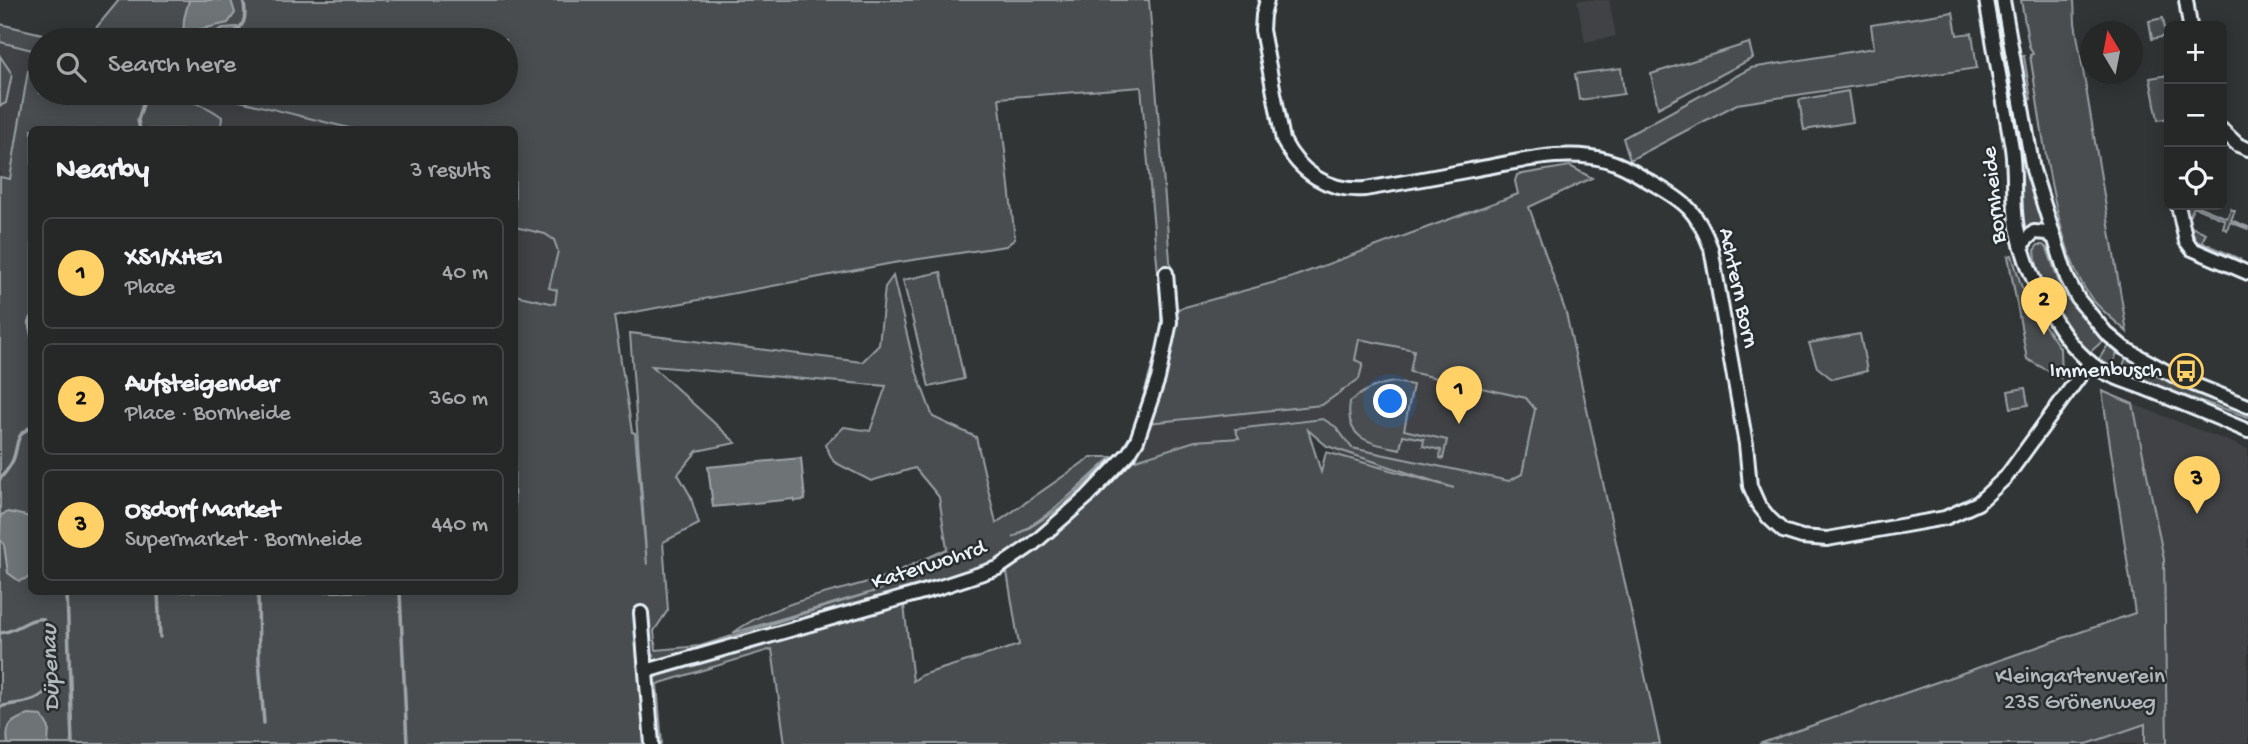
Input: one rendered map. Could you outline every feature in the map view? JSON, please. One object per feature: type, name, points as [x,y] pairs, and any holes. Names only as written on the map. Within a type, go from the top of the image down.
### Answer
[{"type":"street","name":"Achtern Born","points":[[1267,0],[1262,30],[1283,140],[1290,155],[1300,166],[1329,186],[1365,189],[1554,157],[1587,157],[1608,160],[1627,168],[1668,192],[1691,210],[1701,223],[1711,248],[1746,444],[1750,486],[1769,518],[1783,531],[1802,537],[1827,539],[1945,519],[1978,503],[2006,477],[2090,362]]},
{"type":"street","name":"Bornheide","points":[[1986,0],[2012,148],[2014,207],[2021,245],[2038,292],[2054,319],[2090,362],[2114,377],[2248,431]]},
{"type":"street","name":"Bornheide","points":[[2003,0],[2031,160],[2067,278],[2078,299],[2110,337],[2134,354],[2178,378],[2248,406]]},
{"type":"street","points":[[2186,0],[2189,21]]},
{"type":"street","points":[[2227,135],[2238,145],[2248,149]]},
{"type":"street","points":[[2179,210],[2186,241],[2192,249],[2248,273]]},
{"type":"street","points":[[2021,245],[2034,232],[2047,233],[2055,239]]},
{"type":"street","name":"Katerwohrd","points":[[646,671],[986,572],[998,568],[1033,544],[1087,497],[1129,453],[1137,440],[1158,379],[1170,322],[1166,273]]},
{"type":"street","points":[[641,613],[652,744]]},
{"type":"shaded area","points":[[189,0],[231,0],[235,13],[228,23],[206,28],[184,28]]},
{"type":"shaded area","points":[[1577,0],[1609,0],[1616,36],[1585,42]]},
{"type":"shaded area","points":[[0,24],[28,31],[28,105],[340,105],[429,126],[28,126],[28,139],[0,205]]},
{"type":"shaded area","points":[[518,154],[564,258],[555,304],[518,313]]},
{"type":"shaded area","points":[[1264,306],[1562,368],[1533,506],[1338,463],[1324,427],[1195,441],[1135,461],[1177,333]]},
{"type":"shaded area","points":[[2133,404],[2248,449],[2248,744],[2167,744],[2164,559]]},
{"type":"shaded area","points":[[801,458],[805,500],[713,507],[708,467]]},
{"type":"shaded area","points":[[8,512],[28,516],[28,578],[19,581],[8,573],[4,545],[0,539],[1,515]]},
{"type":"shaded area","points":[[29,715],[42,716],[49,728],[48,744],[8,744],[7,732],[11,724]]},
{"type":"shaded area","points":[[2145,724],[2145,744],[2087,744]]},
{"type":"green space","points":[[119,0],[1149,0],[1174,310],[1290,278],[1518,194],[1515,181],[1517,175],[1570,166],[1592,178],[1529,207],[1566,313],[1660,744],[785,744],[772,649],[657,684],[662,744],[0,744],[0,177],[10,179],[28,71],[28,105],[202,105],[222,117],[221,126],[28,126],[28,595],[518,595],[518,296],[555,304],[557,290],[549,288],[558,251],[554,240],[545,234],[518,228],[518,126],[341,126],[256,105],[518,105],[518,28],[96,28]],"holes":[[[1141,87],[1161,306],[1161,335],[1130,442],[1059,509],[1013,538],[1056,508],[1112,457],[1091,457],[996,523],[976,437],[933,417],[915,368],[893,276],[885,287],[879,345],[862,362],[630,333],[647,565],[635,433],[632,432],[614,316],[893,263],[1006,246],[1015,239],[999,98]],[[1359,339],[1414,350],[1410,372],[1526,398],[1535,409],[1522,474],[1509,481],[1352,448],[1336,427],[1323,419],[1235,429],[1239,438],[1195,441],[1136,460],[1148,423],[1322,405],[1359,379],[1363,363],[1355,360]],[[652,366],[886,386],[870,431],[844,427],[825,445],[834,462],[871,481],[915,468],[939,497],[947,549],[878,579],[784,606],[749,622],[733,633],[882,589],[700,646],[656,650],[654,631],[668,610],[663,542],[699,524],[690,495],[678,474],[697,451],[736,443]],[[1308,430],[1327,446],[1454,488],[1326,452],[1321,472]],[[1007,572],[1019,645],[922,675],[913,681],[904,605]]]},
{"type":"green space","points":[[1990,0],[2000,0],[2007,44],[1998,45]]},
{"type":"green space","points":[[2021,0],[2074,0],[2080,53],[2080,84],[2085,84],[2127,332],[2092,299],[2079,277],[2068,249],[2044,147],[2030,55],[2033,54],[2029,46]]},
{"type":"green space","points":[[1953,12],[1957,35],[1972,33],[1977,68],[1737,104],[1630,160],[1623,138],[1751,68],[1874,48],[1871,25]]},
{"type":"green space","points":[[2163,18],[2164,36],[2152,39],[2149,21]]},
{"type":"green space","points":[[0,24],[28,31],[28,49],[0,42]]},
{"type":"green space","points":[[1749,43],[1753,58],[1658,108],[1651,74]]},
{"type":"green space","points":[[0,56],[12,74],[6,103],[0,106]]},
{"type":"green space","points":[[2024,56],[2031,99],[2024,97],[2017,57]]},
{"type":"green space","points":[[2010,59],[2048,226],[2036,226],[2024,231],[2020,206],[2020,167],[2001,61]]},
{"type":"green space","points":[[1621,68],[1624,94],[1579,100],[1575,74]]},
{"type":"green space","points":[[2164,76],[2164,119],[2158,120],[2150,78]]},
{"type":"green space","points":[[1848,91],[1853,122],[1804,130],[1799,100]]},
{"type":"green space","points":[[2231,209],[2235,211],[2231,220],[2248,229],[2230,222],[2227,230],[2223,228],[2225,220],[2201,210],[2227,218]]},
{"type":"green space","points":[[2189,226],[2206,233],[2202,242],[2240,259],[2201,244]]},
{"type":"green space","points":[[2038,245],[2047,248],[2068,299],[2079,306],[2106,338],[2088,354],[2061,318],[2046,292],[2037,265],[2035,249]]},
{"type":"green space","points":[[2012,255],[2029,303],[2060,348],[2061,378],[2027,359],[2008,256]]},
{"type":"green space","points":[[941,272],[964,379],[929,387],[903,280]]},
{"type":"green space","points":[[1860,334],[1867,371],[1832,379],[1817,367],[1809,343]]},
{"type":"green space","points":[[2110,342],[2118,349],[2111,371],[2097,362]]},
{"type":"green space","points":[[2127,355],[2155,373],[2248,412],[2248,417],[2120,374]]},
{"type":"green space","points":[[1394,382],[1413,385],[1404,430],[1447,440],[1443,459],[1440,458],[1441,450],[1423,446],[1424,439],[1403,435],[1400,449],[1369,442],[1355,432],[1349,415],[1350,402],[1370,389]]},
{"type":"green space","points":[[2025,388],[2028,405],[2011,408],[2008,391]]},
{"type":"green space","name":"Kleingartenverein 235 Grönenweg","points":[[2102,391],[2133,404],[2164,559],[2167,744],[2145,744],[2145,724],[2087,744],[1759,744],[2135,613]]},
{"type":"waterway","name":"Düpenau","points":[[239,28],[245,17],[243,0]]},
{"type":"waterway","name":"Düpenau","points":[[139,126],[138,120],[143,105]]},
{"type":"waterway","name":"Düpenau","points":[[0,479],[13,460],[22,433],[28,429]]},
{"type":"waterway","name":"Düpenau","points":[[67,595],[72,744]]},
{"type":"waterway","points":[[158,595],[160,637]]},
{"type":"waterway","points":[[258,595],[264,723]]},
{"type":"waterway","points":[[400,595],[407,744]]},
{"type":"waterway","name":"Düpenau","points":[[0,633],[33,620],[43,619],[51,638],[54,660],[52,681],[39,697],[0,707]]},
{"type":"place","name":"Aufsteigender","points":[[2044,335]]},
{"type":"place","name":"Immenbusch","points":[[2186,371]]},
{"type":"place","name":"XS1/XHE1","points":[[1459,424]]},
{"type":"place","name":"Osdorf Market","points":[[2197,514]]}]
